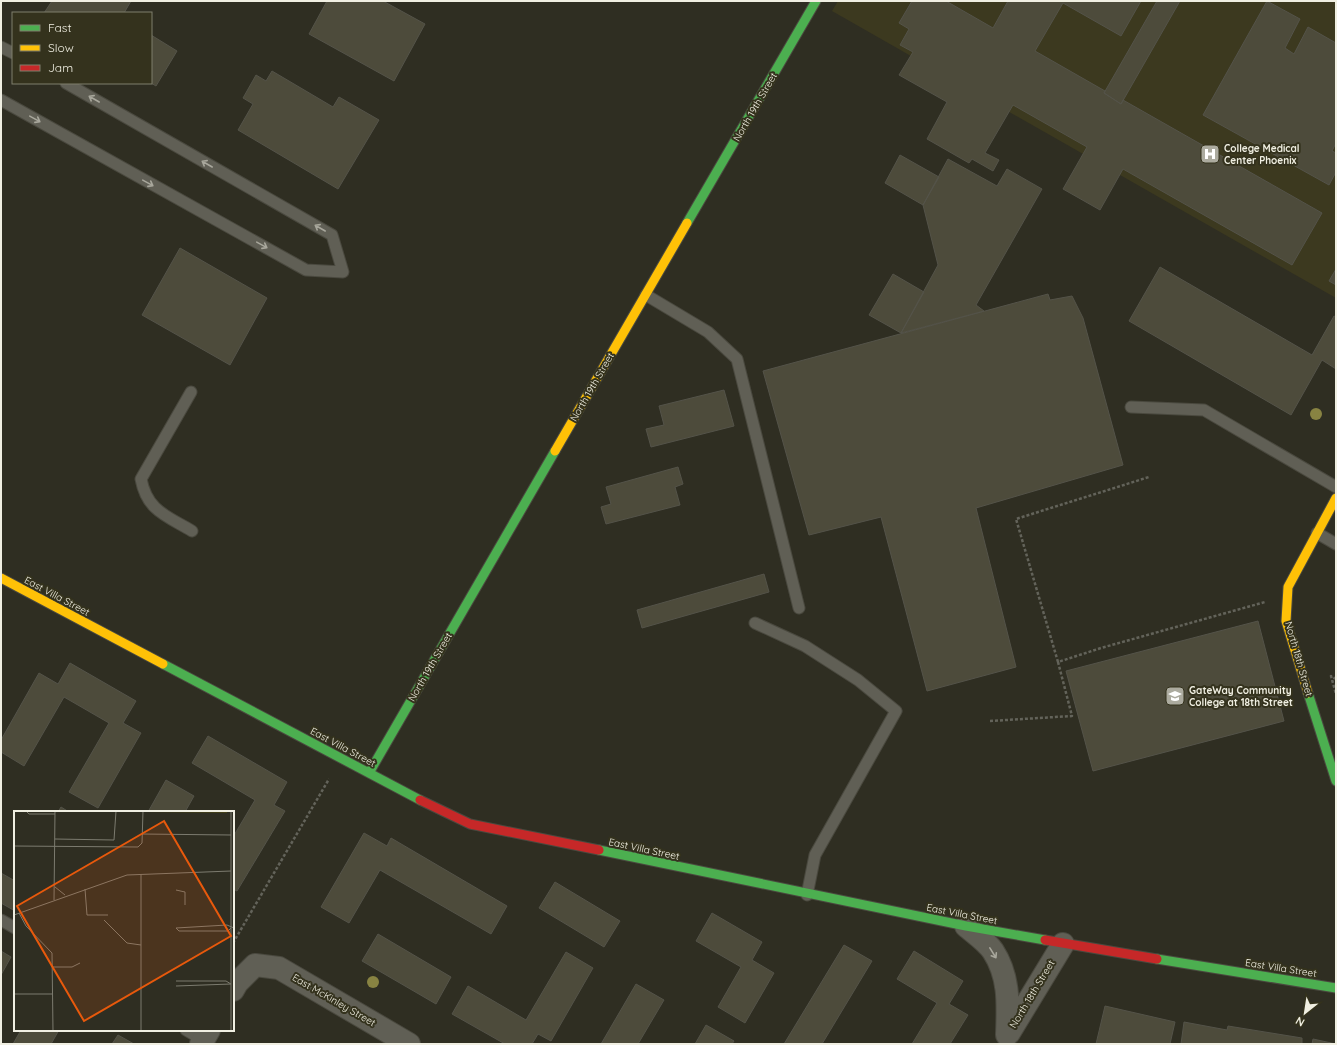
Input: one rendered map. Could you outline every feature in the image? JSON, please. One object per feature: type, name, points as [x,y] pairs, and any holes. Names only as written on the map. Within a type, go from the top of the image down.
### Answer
[{"type":"street","name":"North 19th Street","points":[[369,773],[816,1]]},
{"type":"street","name":"North 18th Street","points":[[1336,498],[1316,532],[1288,587],[1286,621],[1336,781]]},
{"type":"street","name":"East Villa Street","points":[[1,578],[416,798],[470,824],[807,895],[966,926],[1063,944],[1336,988]]},
{"type":"street","points":[[966,926],[993,950],[1006,981],[1009,996],[1005,1039]]},
{"type":"street","name":"North 18th Street","points":[[1005,1039],[1063,944]]},
{"type":"street","name":"East McKinley Street","points":[[234,989],[255,965],[280,968],[409,1044]]},
{"type":"lane","points":[[1,47],[12,52]]},
{"type":"lane","points":[[1,100],[306,270],[342,272],[332,235],[68,84]]},
{"type":"lane","points":[[646,295],[708,332],[737,359],[799,608]]},
{"type":"lane","points":[[191,392],[141,479],[143,490],[152,507],[192,531]]},
{"type":"lane","points":[[1131,407],[1204,410],[1336,487]]},
{"type":"lane","points":[[1316,532],[1336,544]]},
{"type":"lane","points":[[755,622],[805,646],[858,680],[896,711],[816,855],[807,895]]},
{"type":"lane","points":[[1,920],[14,927]]},
{"type":"path","points":[[990,721],[1072,716],[1058,662],[1016,519],[1150,477]]},
{"type":"path","points":[[1058,662],[1100,648],[1265,602]]},
{"type":"path","points":[[1336,679],[1331,676],[1336,694]]},
{"type":"path","points":[[234,941],[329,779]]},
{"type":"shaded area","name":"College Medical Center Phoenix","points":[[838,1],[1336,1],[1336,298],[832,11]]},
{"type":"building","points":[[52,1],[131,1],[125,12],[45,12]]},
{"type":"building","points":[[327,1],[383,1],[425,24],[394,81],[309,34]]},
{"type":"building","points":[[912,1],[946,1],[993,28],[1008,1],[1141,1],[1121,36],[1063,3],[1035,51],[1105,91],[1104,93],[1121,104],[1123,100],[1322,213],[1292,265],[1123,169],[1100,210],[1063,189],[1087,147],[1013,105],[985,153],[999,160],[993,171],[972,159],[969,163],[927,139],[947,102],[899,75],[913,52],[900,45],[909,29],[899,23]]},
{"type":"building","points":[[1157,1],[1180,1],[1121,104],[1104,93]]},
{"type":"building","points":[[1267,1],[1300,19],[1285,48],[1294,54],[1308,27],[1336,43],[1336,143],[1332,151],[1336,153],[1336,172],[1329,185],[1203,115]]},
{"type":"building","points":[[152,36],[177,51],[156,86],[152,84]]},
{"type":"building","points":[[272,71],[333,107],[339,97],[379,120],[338,189],[238,130],[253,104],[243,98],[256,75],[266,81]]},
{"type":"building","points":[[900,155],[939,177],[923,205],[885,183]]},
{"type":"building","points":[[948,159],[997,186],[1007,169],[1042,189],[976,305],[984,311],[901,333],[938,265],[923,205]]},
{"type":"building","points":[[180,248],[267,298],[230,365],[142,315]]},
{"type":"building","points":[[1160,267],[1312,355],[1334,316],[1336,317],[1336,369],[1322,360],[1291,415],[1129,321]]},
{"type":"building","points":[[1336,269],[1336,285],[1329,281]]},
{"type":"building","points":[[893,274],[924,292],[901,333],[869,315]]},
{"type":"building","points":[[1048,294],[1050,300],[1072,296],[1083,318],[1123,465],[976,508],[1016,667],[927,691],[881,517],[809,535],[763,371]]},
{"type":"building","points":[[724,390],[734,426],[651,447],[646,429],[664,425],[659,406]]},
{"type":"building","points":[[678,467],[683,484],[675,487],[680,505],[606,524],[601,507],[611,504],[606,487]]},
{"type":"building","points":[[764,574],[769,592],[642,628],[637,610]]},
{"type":"building","name":"GateWay Community College at 18th Street","points":[[1258,621],[1284,721],[1093,771],[1066,671]]},
{"type":"building","points":[[70,663],[136,701],[123,723],[141,733],[98,808],[69,792],[109,723],[64,697],[24,766],[1,752],[1,740],[39,673],[58,684]]},
{"type":"building","points":[[208,736],[287,782],[274,805],[285,811],[237,891],[234,890],[234,835],[255,800],[192,763]]},
{"type":"building","points":[[166,780],[194,796],[186,811],[149,811]]},
{"type":"building","points":[[61,807],[67,811],[59,811]]},
{"type":"building","points":[[364,833],[387,846],[391,838],[507,906],[491,934],[380,870],[349,923],[321,907]]},
{"type":"building","points":[[1,873],[14,880],[14,910],[1,903]]},
{"type":"building","points":[[555,882],[620,921],[604,947],[539,908]]},
{"type":"building","points":[[712,913],[762,942],[752,960],[774,973],[745,1023],[718,1007],[741,967],[696,941]]},
{"type":"building","points":[[378,934],[451,977],[436,1004],[362,961]]},
{"type":"building","points":[[844,945],[872,961],[822,1044],[784,1044]]},
{"type":"building","points":[[1,951],[11,957],[1,975]]},
{"type":"building","points":[[914,951],[963,981],[949,1004],[968,1015],[950,1044],[912,1044],[937,1003],[897,979]]},
{"type":"building","points":[[566,952],[593,968],[551,1041],[538,1034],[532,1044],[505,1044],[452,1014],[468,986],[526,1020]]},
{"type":"building","points":[[636,984],[664,1000],[638,1044],[601,1044]]},
{"type":"building","points":[[1105,1006],[1175,1022],[1170,1044],[1096,1044]]},
{"type":"building","points":[[1184,1022],[1227,1030],[1228,1026],[1302,1038],[1302,1044],[1181,1044]]},
{"type":"building","points":[[706,1025],[734,1041],[732,1044],[695,1044]]},
{"type":"building","points":[[20,1031],[58,1031],[51,1044],[13,1044]]},
{"type":"building","points":[[118,1035],[134,1044],[112,1044]]},
{"type":"building","points":[[1313,1039],[1336,1044],[1312,1044]]},
{"type":"traffic: fast","points":[[687,223],[816,1]]},
{"type":"traffic: fast","points":[[369,773],[555,451]]},
{"type":"traffic: fast","points":[[163,664],[420,800]]},
{"type":"traffic: fast","points":[[1308,693],[1336,781]]},
{"type":"traffic: fast","points":[[599,850],[966,926],[1045,940]]},
{"type":"traffic: fast","points":[[1157,959],[1336,988]]},
{"type":"traffic: slow","points":[[555,451],[687,223]]},
{"type":"traffic: slow","points":[[1308,693],[1286,621],[1288,587],[1336,498]]},
{"type":"traffic: slow","points":[[1,578],[163,664]]},
{"type":"traffic: jam","points":[[420,800],[470,824],[599,850]]},
{"type":"traffic: jam","points":[[1045,940],[1157,959]]},
{"type":"place","name":"College Medical Center Phoenix","points":[[1210,154]]},
{"type":"place","name":"GateWay Community College at 18th Street","points":[[1175,696]]}]
